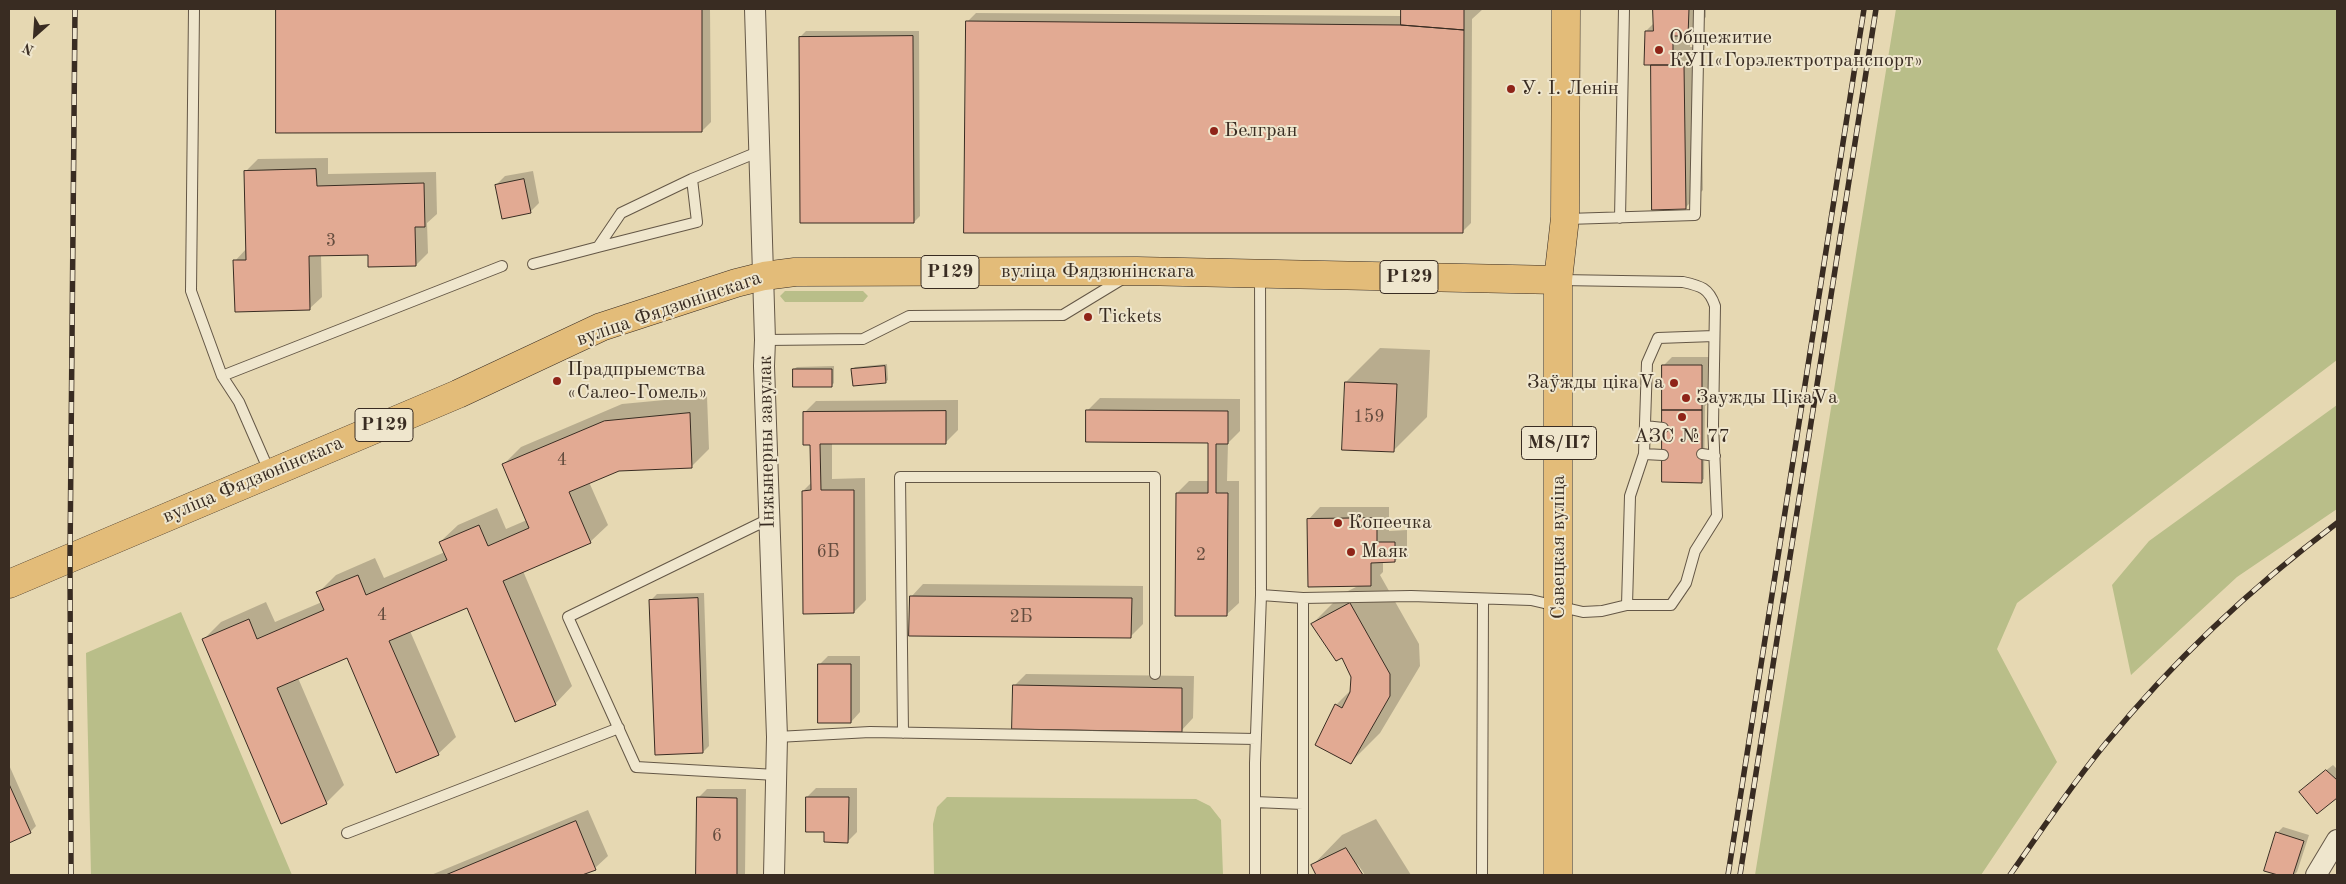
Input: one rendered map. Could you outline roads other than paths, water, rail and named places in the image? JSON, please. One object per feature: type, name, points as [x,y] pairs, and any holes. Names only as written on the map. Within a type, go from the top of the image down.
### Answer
[{"type":"main road","name":"Савецкая вуліца","points":[[1558,875],[1558,280],[1565,218],[1566,9]]},
{"type":"main road","name":"вуліца Фядзюнінскага","points":[[9,584],[458,394],[601,327],[764,276],[805,272],[1136,271],[1558,280]]},
{"type":"street","name":"Інжынерны завулак","points":[[755,9],[758,152],[764,276],[764,366],[777,737],[774,875]]},
{"type":"street","points":[[2316,875],[2337,840]]},
{"type":"lane","points":[[194,9],[191,291],[222,376],[239,402],[270,473]]},
{"type":"lane","points":[[1620,218],[1624,9]]},
{"type":"lane","points":[[1565,218],[1695,215],[1699,9]]},
{"type":"lane","points":[[598,247],[620,214],[692,179],[758,152]]},
{"type":"lane","points":[[533,264],[696,222],[692,179]]},
{"type":"lane","points":[[222,376],[502,266]]},
{"type":"lane","points":[[765,340],[863,339],[909,316],[1063,315],[1136,271]]},
{"type":"lane","points":[[1255,875],[1256,739],[1261,595],[1260,274]]},
{"type":"lane","points":[[1261,595],[1303,598],[1411,596],[1532,600],[1583,612],[1602,611],[1627,605],[1671,604],[1686,583],[1695,551],[1717,516],[1713,425],[1715,306],[1711,294],[1699,286],[1683,282],[1558,280]]},
{"type":"lane","points":[[1627,605],[1630,496],[1644,454],[1647,363],[1658,338],[1714,336]]},
{"type":"lane","points":[[1702,425],[1713,425]]},
{"type":"lane","points":[[1645,426],[1663,428]]},
{"type":"lane","points":[[1644,454],[1662,455]]},
{"type":"lane","points":[[1702,454],[1715,456]]},
{"type":"lane","points":[[903,733],[900,477],[1155,477],[1156,674]]},
{"type":"lane","points":[[769,519],[568,617],[636,767],[776,775]]},
{"type":"lane","points":[[1303,598],[1303,875]]},
{"type":"lane","points":[[1482,875],[1483,599]]},
{"type":"lane","points":[[347,833],[619,728]]},
{"type":"lane","points":[[777,737],[903,733],[1256,739]]},
{"type":"lane","points":[[1255,802],[1303,804]]},
{"type":"railway","points":[[71,875],[70,558],[75,9]]},
{"type":"railway","points":[[1728,875],[1864,9]]},
{"type":"railway","points":[[1740,875],[1876,9]]},
{"type":"railway","points":[[2010,875],[2093,759],[2132,712],[2187,654],[2244,599],[2305,547],[2337,523]]},
{"type":"place","name":"Общежитие КУП«Горэлектротранспорт»","points":[[1659,50]]},
{"type":"place","name":"У. І. Ленін","points":[[1511,89]]},
{"type":"place","name":"Белгран","points":[[1214,131]]},
{"type":"place","name":"Tickets","points":[[1088,317]]},
{"type":"place","name":"Прадпрыемства «Салео-Гомель»","points":[[557,381]]},
{"type":"place","name":"Заўжды цікаVа","points":[[1674,383]]},
{"type":"place","name":"Заужды ЦікаVа","points":[[1686,398]]},
{"type":"place","name":"АЗС № 77","points":[[1682,417]]},
{"type":"place","name":"Копеечка","points":[[1338,523]]},
{"type":"place","name":"Маяк","points":[[1351,552]]}]
